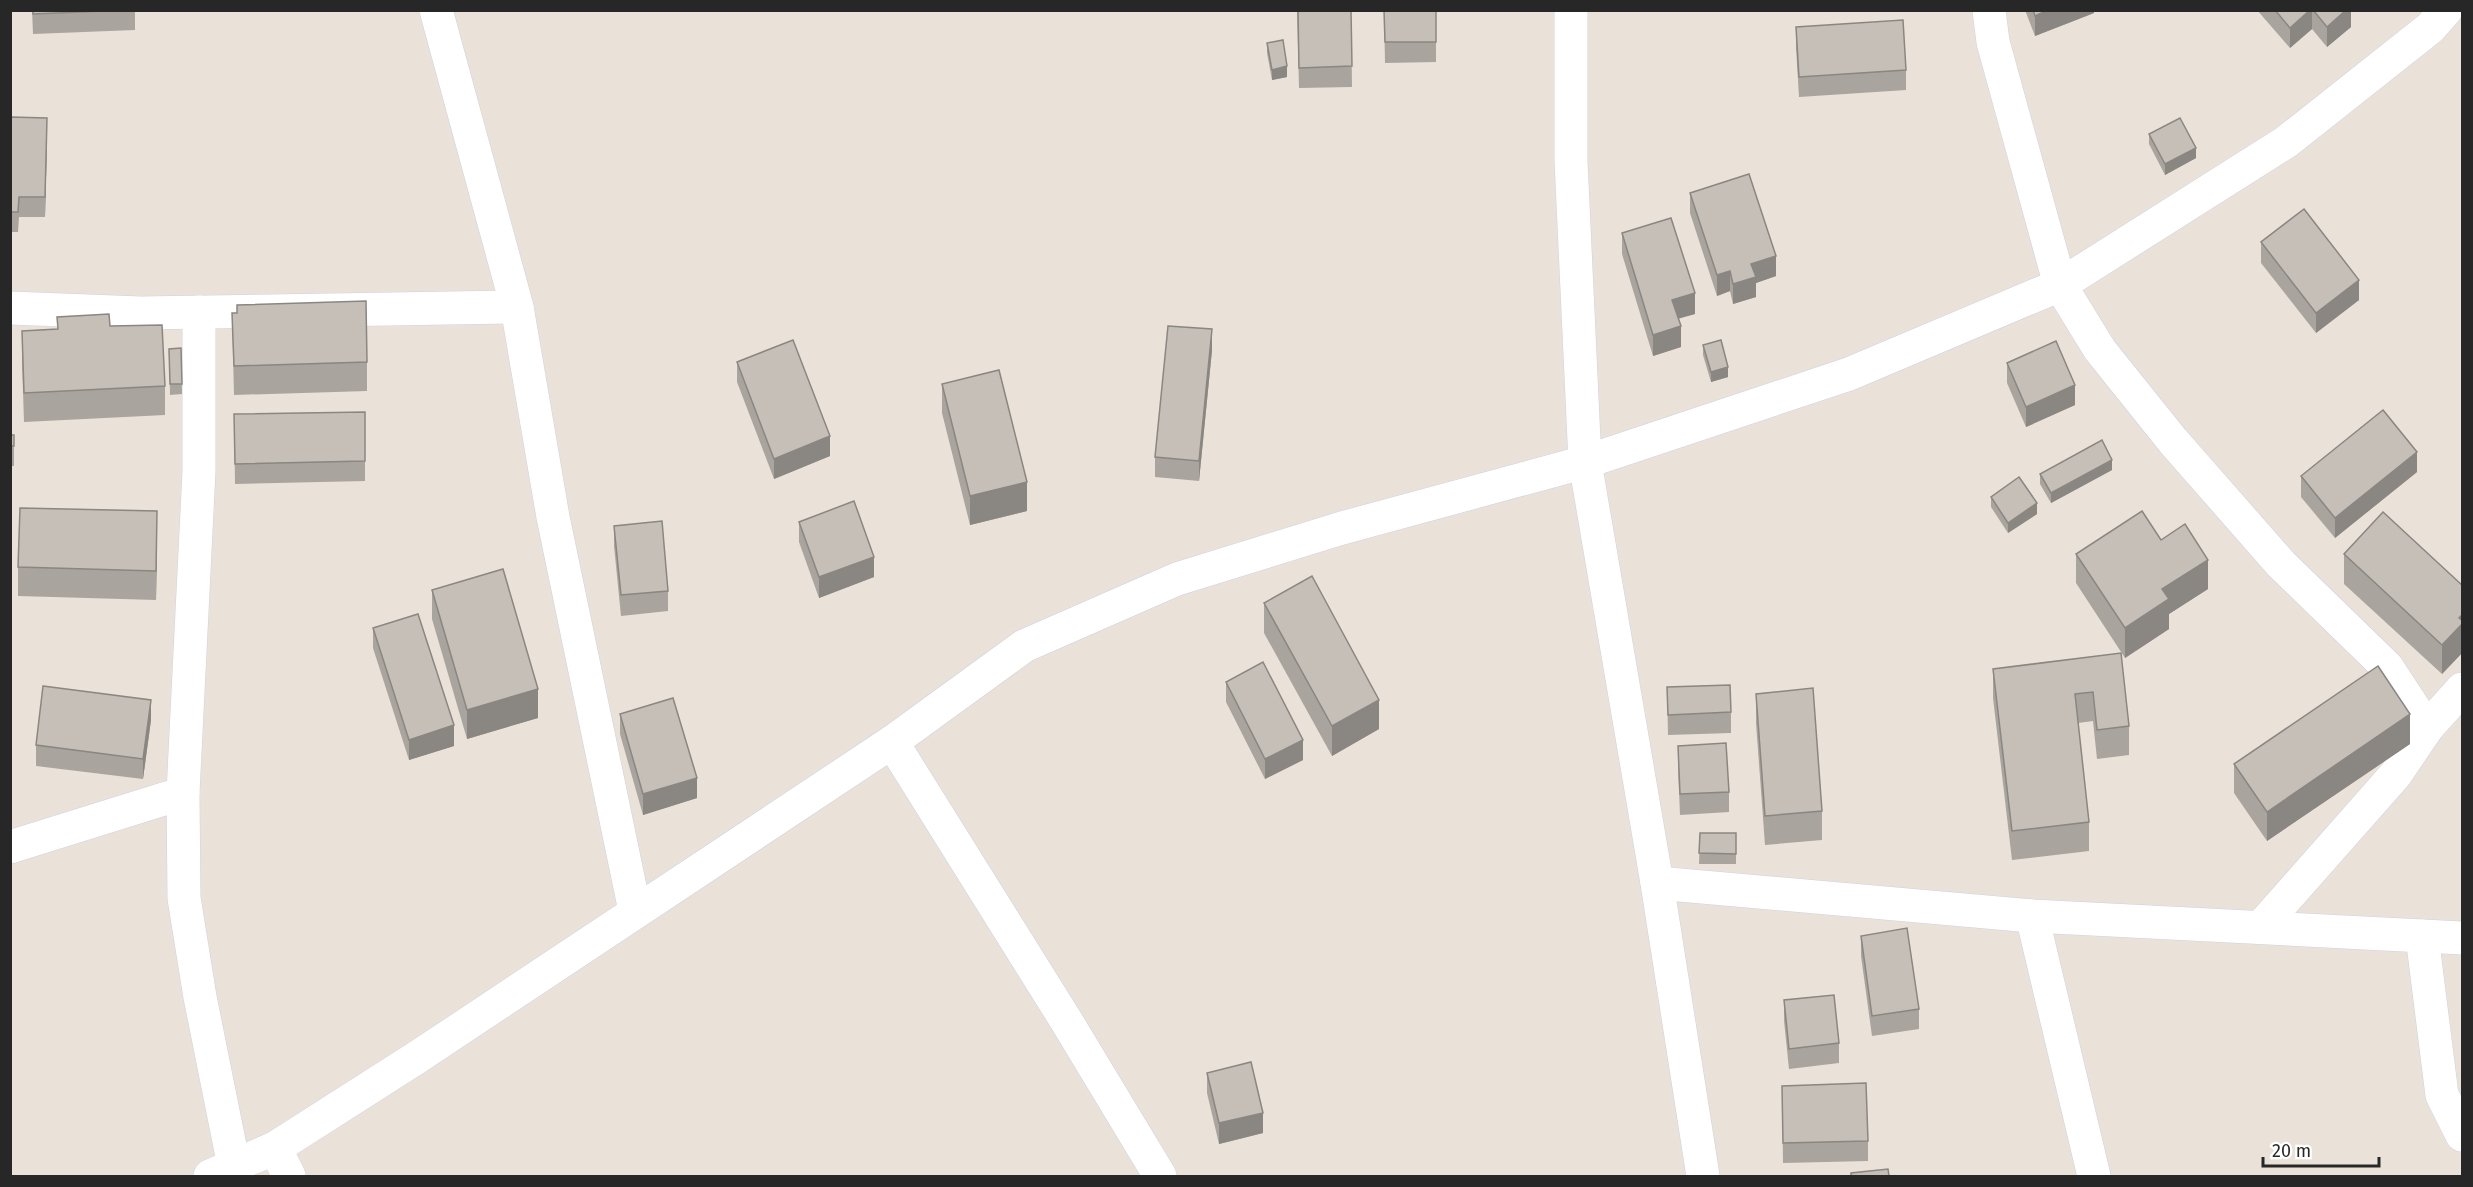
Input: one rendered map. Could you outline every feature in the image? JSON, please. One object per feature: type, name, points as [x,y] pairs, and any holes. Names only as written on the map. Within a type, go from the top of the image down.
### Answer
[{"type":"street","points":[[436,10],[517,307],[553,517],[635,911]]},
{"type":"street","points":[[1571,10],[1571,160],[1585,462],[1657,883],[1703,1176]]},
{"type":"street","points":[[1989,10],[1993,42],[2060,285],[2100,350],[2173,441],[2281,564],[2387,667],[2427,728]]},
{"type":"street","points":[[199,312],[199,471],[183,793],[184,898],[200,997],[222,1171],[282,1162],[416,1058],[892,742],[1024,646],[1177,579],[1342,528],[1585,462],[1849,374],[2060,285],[2286,142],[2430,28],[2446,10]]},
{"type":"street","points":[[10,308],[141,313],[517,307]]},
{"type":"street","points":[[2261,927],[2396,774],[2427,728],[2463,688]]},
{"type":"street","points":[[892,742],[1160,1176]]},
{"type":"street","points":[[10,848],[183,793]]},
{"type":"street","points":[[1657,883],[2032,916],[2463,938]]},
{"type":"street","points":[[2032,916],[2094,1176]]},
{"type":"street","points":[[2422,936],[2442,1095],[2463,1135]]},
{"type":"building","points":[[33,10],[127,10],[33,14]]},
{"type":"building","points":[[1298,10],[1351,10],[1352,66],[1299,68]]},
{"type":"building","points":[[1384,10],[1436,10],[1436,42],[1385,42]]},
{"type":"building","points":[[2033,10],[2048,10],[2035,16]]},
{"type":"building","points":[[2275,10],[2310,10],[2290,28]]},
{"type":"building","points":[[2313,10],[2346,10],[2327,27]]},
{"type":"building","points":[[1903,20],[1906,70],[1799,77],[1796,27]]},
{"type":"building","points":[[1283,40],[1287,66],[1272,70],[1267,43]]},
{"type":"building","points":[[10,117],[47,118],[45,197],[19,197],[18,212],[10,212]]},
{"type":"building","points":[[2180,118],[2196,148],[2165,164],[2149,134]]},
{"type":"building","points":[[1749,174],[1776,256],[1751,264],[1756,277],[1733,284],[1730,271],[1717,275],[1690,193]]},
{"type":"building","points":[[2304,209],[2359,280],[2316,313],[2261,242]]},
{"type":"building","points":[[1671,218],[1695,293],[1672,300],[1681,326],[1653,335],[1622,233]]},
{"type":"building","points":[[366,301],[367,362],[234,366],[232,313],[237,313],[237,305]]},
{"type":"building","points":[[109,314],[110,326],[162,325],[165,386],[24,393],[22,331],[58,329],[57,317]]},
{"type":"building","points":[[1168,326],[1212,329],[1199,461],[1155,457]]},
{"type":"building","points":[[793,340],[830,436],[774,459],[737,362]]},
{"type":"building","points":[[1721,340],[1728,367],[1711,372],[1703,345]]},
{"type":"building","points":[[2056,341],[2075,385],[2026,407],[2007,363]]},
{"type":"building","points":[[181,348],[182,384],[170,384],[169,349]]},
{"type":"building","points":[[999,370],[1027,482],[970,496],[942,384]]},
{"type":"building","points":[[2383,410],[2417,452],[2335,518],[2301,476]]},
{"type":"building","points":[[365,412],[365,461],[235,464],[234,414]]},
{"type":"building","points":[[10,435],[14,435],[14,446],[10,446]]},
{"type":"building","points":[[2102,440],[2112,460],[2051,493],[2040,474]]},
{"type":"building","points":[[2019,477],[2037,503],[2008,523],[1991,497]]},
{"type":"building","points":[[854,501],[874,557],[819,577],[799,522]]},
{"type":"building","points":[[20,508],[157,511],[156,571],[18,567]]},
{"type":"building","points":[[2142,511],[2161,540],[2185,524],[2208,560],[2162,589],[2169,599],[2125,628],[2076,554]]},
{"type":"building","points":[[2383,512],[2463,586],[2463,614],[2459,618],[2463,623],[2442,645],[2344,554]]},
{"type":"building","points":[[662,521],[668,591],[621,595],[614,526]]},
{"type":"building","points":[[503,569],[538,689],[467,710],[432,590]]},
{"type":"building","points":[[1312,576],[1379,700],[1332,726],[1264,603]]},
{"type":"building","points":[[418,614],[454,725],[409,740],[373,628]]},
{"type":"building","points":[[2121,653],[2129,726],[2097,730],[2093,692],[2075,694],[2089,822],[2012,831],[1993,669]]},
{"type":"building","points":[[1263,662],[1303,740],[1265,759],[1226,682]]},
{"type":"building","points":[[2378,666],[2410,714],[2267,812],[2234,764]]},
{"type":"building","points":[[1730,685],[1731,712],[1668,715],[1667,687]]},
{"type":"building","points":[[43,686],[151,700],[143,759],[36,745]]},
{"type":"building","points":[[1813,688],[1822,811],[1765,816],[1756,694]]},
{"type":"building","points":[[673,698],[697,778],[643,794],[620,714]]},
{"type":"building","points":[[1726,743],[1729,792],[1680,794],[1678,746]]},
{"type":"building","points":[[1700,833],[1736,833],[1736,854],[1699,853]]},
{"type":"building","points":[[1907,928],[1919,1009],[1872,1016],[1861,936]]},
{"type":"building","points":[[1834,995],[1839,1043],[1789,1049],[1784,1000]]},
{"type":"building","points":[[1251,1062],[1263,1113],[1219,1123],[1207,1073]]},
{"type":"building","points":[[1866,1083],[1868,1141],[1783,1143],[1782,1086]]},
{"type":"building","points":[[1888,1169],[1889,1176],[1851,1176],[1851,1173]]}]
